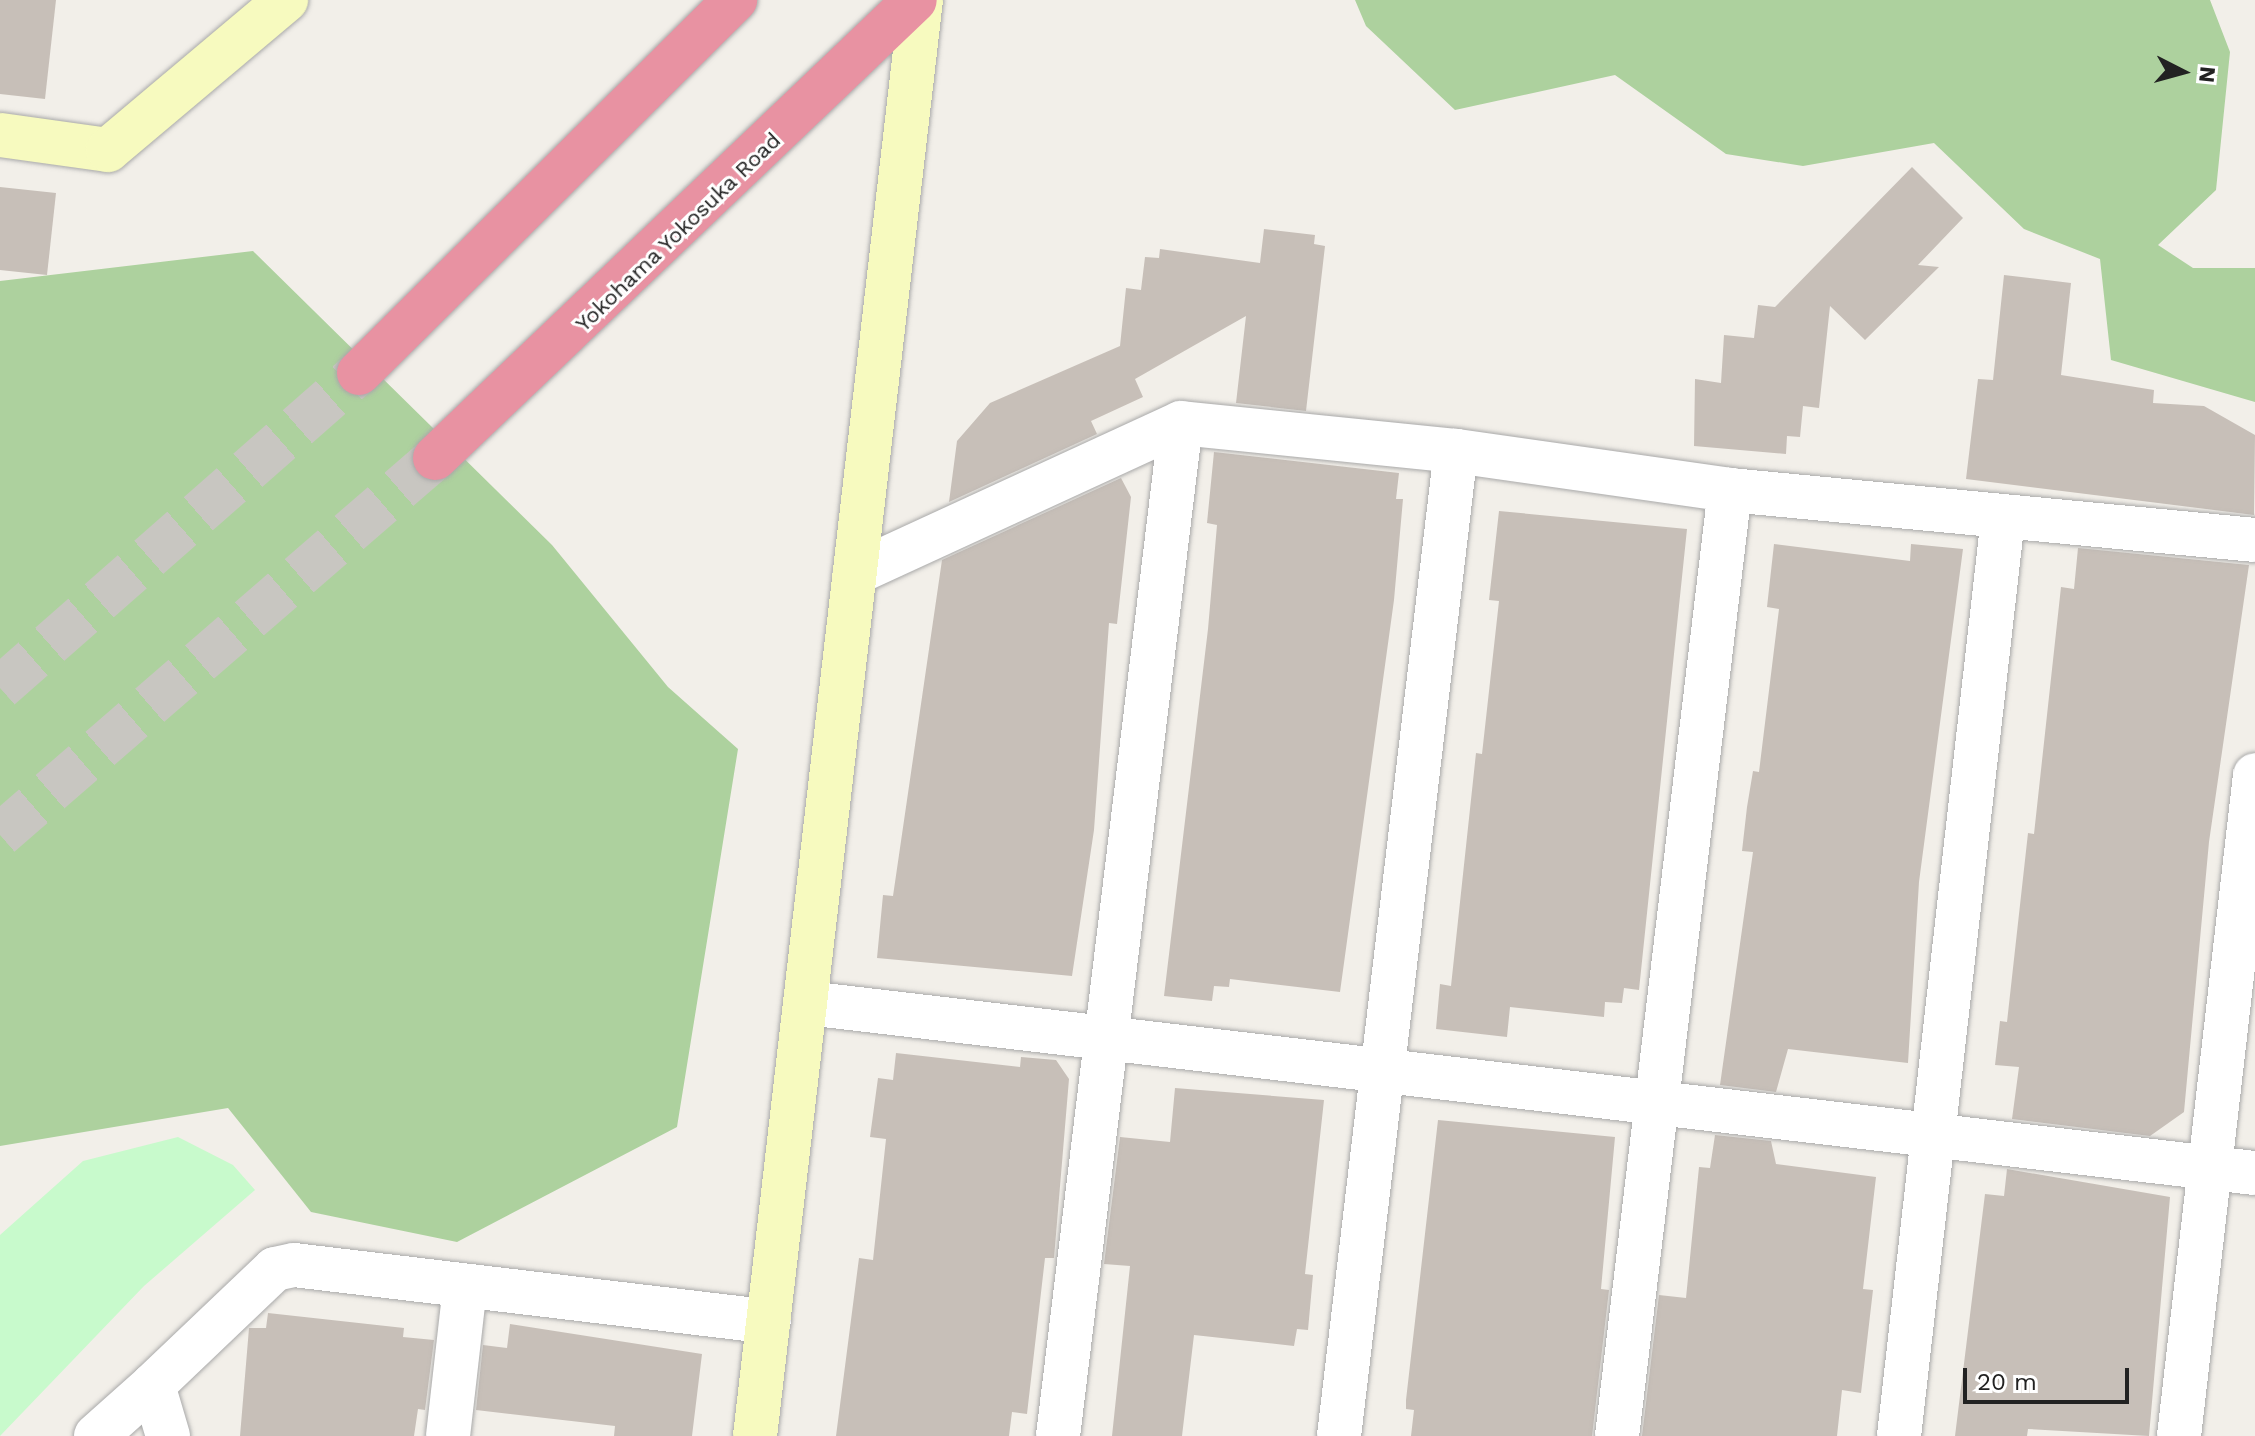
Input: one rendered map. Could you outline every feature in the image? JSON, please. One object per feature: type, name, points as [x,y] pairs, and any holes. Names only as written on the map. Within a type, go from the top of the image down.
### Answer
[{"type":"highway","points":[[359,373],[735,0]]},
{"type":"highway","name":"Yokohama Yokosuka Road","points":[[435,458],[918,0]]},
{"type":"street","points":[[0,135],[108,150],[286,0]]},
{"type":"street","points":[[755,1436],[807,1003],[918,0]]},
{"type":"street","points":[[855,573],[1181,423],[1456,451],[1730,490],[2255,540]]},
{"type":"street","points":[[1058,1436],[1181,423]]},
{"type":"street","points":[[1339,1436],[1456,451]]},
{"type":"street","points":[[1617,1436],[1730,490]]},
{"type":"street","points":[[1899,1436],[2003,517]]},
{"type":"street","points":[[2179,1436],[2255,775]]},
{"type":"street","points":[[807,1003],[1380,1073],[2255,1173]]},
{"type":"street","points":[[96,1436],[275,1269],[294,1265],[769,1322]]},
{"type":"street","points":[[448,1436],[465,1286]]},
{"type":"street","points":[[153,1385],[168,1436]]},
{"type":"green space","points":[[1355,0],[2210,0],[2230,52],[2216,190],[2158,245],[2193,268],[2255,268],[2255,402],[2111,360],[2100,259],[2024,229],[1934,143],[1803,166],[1726,154],[1615,75],[1455,110],[1366,26]]},
{"type":"green space","points":[[253,251],[552,545],[668,687],[738,749],[677,1127],[457,1242],[311,1212],[228,1108],[0,1146],[0,281]]},
{"type":"green space","points":[[178,1137],[233,1165],[255,1190],[144,1286],[0,1436],[0,1235],[83,1161]]},
{"type":"building","points":[[0,0],[56,0],[45,99],[0,94]]},
{"type":"building","points":[[1912,167],[1963,218],[1918,265],[1939,267],[1865,340],[1830,306],[1819,408],[1803,406],[1800,437],[1787,436],[1786,454],[1694,446],[1695,379],[1721,383],[1724,335],[1754,338],[1758,305],[1775,307]]},
{"type":"building","points":[[0,187],[56,193],[47,275],[0,270]]},
{"type":"building","points":[[1264,229],[1315,235],[1314,244],[1325,246],[1306,411],[1236,403],[1246,316],[1135,379],[1143,397],[1091,421],[1097,434],[949,502],[957,441],[990,403],[1120,346],[1126,288],[1141,290],[1145,257],[1159,258],[1160,249],[1260,263]]},
{"type":"building","points":[[2004,275],[2071,283],[2061,375],[2154,390],[2153,403],[2204,406],[2255,435],[2254,515],[1966,479],[1978,379],[1993,380]]},
{"type":"building","points":[[1214,452],[1399,473],[1396,499],[1403,499],[1394,600],[1340,992],[1230,979],[1229,987],[1214,986],[1212,1001],[1164,996],[1208,629],[1217,525],[1207,523]]},
{"type":"building","points":[[1121,478],[1131,497],[1117,624],[1109,623],[1094,830],[1072,976],[877,958],[883,895],[893,896],[942,560]]},
{"type":"building","points":[[1499,511],[1687,529],[1639,990],[1624,988],[1622,1003],[1605,1002],[1604,1017],[1510,1007],[1507,1037],[1436,1029],[1440,984],[1451,986],[1476,753],[1482,754],[1499,601],[1489,600]]},
{"type":"building","points":[[1774,544],[1910,561],[1911,544],[1963,549],[1919,882],[1908,1063],[1788,1049],[1776,1092],[1720,1085],[1753,852],[1742,851],[1747,807],[1753,771],[1759,772],[1779,609],[1767,607]]},
{"type":"building","points":[[2078,548],[2249,565],[2209,842],[2184,1112],[2150,1136],[2012,1119],[2019,1067],[1995,1065],[2000,1021],[2007,1022],[2028,833],[2034,834],[2061,587],[2074,589]]},
{"type":"building","points":[[896,1053],[1020,1067],[1021,1057],[1056,1060],[1069,1079],[1054,1258],[1045,1258],[1027,1414],[1012,1412],[1009,1436],[836,1436],[859,1258],[873,1260],[886,1139],[870,1137],[878,1078],[893,1080]]},
{"type":"building","points":[[1175,1088],[1324,1100],[1305,1274],[1313,1275],[1308,1330],[1297,1329],[1294,1346],[1194,1335],[1182,1436],[1112,1436],[1130,1266],[1104,1264],[1120,1137],[1170,1142]]},
{"type":"building","points":[[1438,1120],[1615,1137],[1601,1289],[1609,1290],[1592,1436],[1411,1436],[1414,1410],[1406,1409],[1406,1400]]},
{"type":"building","points":[[1715,1135],[1771,1141],[1776,1164],[1876,1177],[1863,1289],[1873,1290],[1861,1393],[1842,1390],[1837,1436],[1642,1436],[1659,1295],[1686,1298],[1699,1167],[1710,1168]]},
{"type":"building","points":[[2007,1169],[2170,1197],[2149,1436],[2028,1429],[2027,1436],[1955,1436],[1985,1194],[2004,1196]]},
{"type":"building","points":[[268,1313],[404,1328],[403,1337],[434,1340],[425,1410],[418,1409],[414,1436],[240,1436],[249,1328],[266,1328]]},
{"type":"building","points":[[510,1324],[702,1354],[692,1436],[614,1436],[615,1426],[476,1410],[483,1345],[507,1348]]},
{"type":"tunnel","points":[[0,688],[359,373]]},
{"type":"tunnel","points":[[0,835],[435,458]]}]
